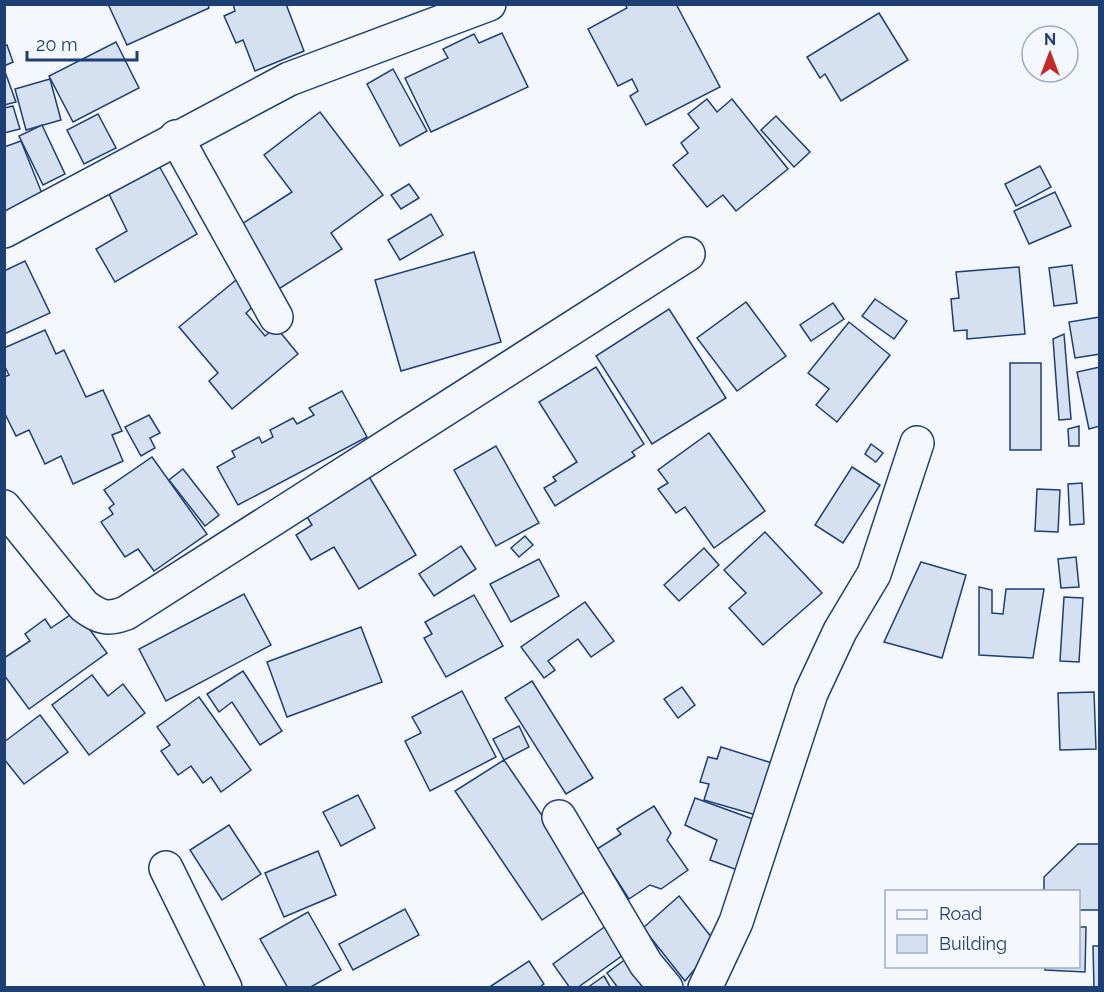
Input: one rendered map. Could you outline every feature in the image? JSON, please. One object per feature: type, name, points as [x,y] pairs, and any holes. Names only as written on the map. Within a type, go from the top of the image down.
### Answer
[{"type":"street","points":[[4,231],[176,137],[289,79],[489,4]]},
{"type":"street","points":[[176,137],[276,317]]},
{"type":"street","points":[[4,507],[84,606],[96,616],[111,619],[126,613],[688,254]]},
{"type":"street","points":[[705,987],[736,922],[811,693],[840,631],[874,574],[916,442]]},
{"type":"street","points":[[559,817],[646,964],[666,987]]},
{"type":"street","points":[[166,868],[225,987]]},
{"type":"building","points":[[108,4],[208,4],[209,8],[127,45]]},
{"type":"building","points":[[233,4],[286,4],[304,51],[255,71],[243,40],[236,43],[224,16],[235,11]]},
{"type":"building","points":[[625,4],[676,4],[720,87],[646,125],[630,96],[638,91],[632,79],[618,86],[588,29],[627,8]]},
{"type":"building","points":[[879,13],[908,60],[841,101],[825,74],[820,78],[807,57]]},
{"type":"building","points":[[502,33],[528,87],[431,132],[405,78],[448,58],[443,49],[474,34],[479,43]]},
{"type":"building","points":[[116,42],[139,88],[73,122],[49,76]]},
{"type":"building","points":[[7,45],[13,62],[4,66],[4,46]]},
{"type":"building","points":[[4,69],[16,102],[4,105]]},
{"type":"building","points":[[393,69],[427,131],[400,146],[367,84]]},
{"type":"building","points":[[50,79],[61,120],[26,130],[15,89]]},
{"type":"building","points":[[707,99],[717,112],[732,99],[788,169],[736,211],[723,195],[707,207],[673,165],[688,153],[681,143],[699,128],[688,114]]},
{"type":"building","points":[[13,106],[20,129],[4,133],[4,108]]},
{"type":"building","points":[[320,112],[383,195],[331,233],[342,249],[274,292],[234,229],[292,192],[264,155]]},
{"type":"building","points":[[98,114],[116,148],[84,164],[67,130]]},
{"type":"building","points":[[776,116],[810,152],[794,167],[761,130]]},
{"type":"building","points":[[42,125],[65,174],[43,185],[19,136]]},
{"type":"building","points":[[21,141],[45,201],[4,218],[4,147]]},
{"type":"building","points":[[158,164],[197,234],[115,282],[96,249],[127,231],[108,192]]},
{"type":"building","points":[[1040,166],[1051,187],[1016,206],[1005,184]]},
{"type":"building","points":[[409,184],[419,198],[401,209],[391,195]]},
{"type":"building","points":[[1055,192],[1071,226],[1029,244],[1014,211]]},
{"type":"building","points":[[431,214],[443,235],[400,260],[388,240]]},
{"type":"building","points":[[474,252],[501,342],[401,371],[375,280]]},
{"type":"building","points":[[25,261],[50,313],[4,334],[4,271]]},
{"type":"building","points":[[1072,265],[1077,303],[1054,306],[1049,268]]},
{"type":"building","points":[[1019,267],[1025,334],[967,339],[967,330],[954,331],[951,299],[959,298],[956,272]]},
{"type":"building","points":[[236,280],[256,304],[246,313],[265,336],[276,327],[298,354],[232,409],[209,381],[218,373],[179,327]]},
{"type":"building","points":[[875,299],[907,321],[894,339],[862,316]]},
{"type":"building","points":[[746,302],[786,356],[737,391],[697,338]]},
{"type":"building","points":[[833,303],[844,319],[811,341],[800,325]]},
{"type":"building","points":[[669,309],[726,398],[652,444],[596,356]]},
{"type":"building","points":[[1100,317],[1100,354],[1075,358],[1069,322]]},
{"type":"building","points":[[849,322],[890,355],[837,422],[816,405],[829,389],[808,373]]},
{"type":"building","points":[[45,330],[56,354],[64,350],[86,397],[103,390],[122,431],[112,435],[123,461],[73,484],[61,456],[45,464],[29,430],[16,436],[4,412],[4,377],[9,375],[4,365],[4,348]]},
{"type":"building","points":[[1064,334],[1071,419],[1059,420],[1053,339]]},
{"type":"building","points":[[1010,363],[1041,363],[1041,450],[1010,450]]},
{"type":"building","points":[[596,367],[644,444],[632,452],[635,456],[555,506],[544,488],[556,481],[553,477],[577,462],[539,402]]},
{"type":"building","points":[[1100,367],[1100,426],[1089,429],[1077,372]]},
{"type":"building","points":[[342,391],[367,437],[238,505],[217,467],[235,457],[232,451],[259,437],[262,443],[273,437],[270,430],[293,418],[297,424],[314,415],[309,408]]},
{"type":"building","points":[[149,415],[160,433],[150,438],[155,448],[141,456],[125,427]]},
{"type":"building","points":[[1079,426],[1079,446],[1069,446],[1068,429]]},
{"type":"building","points":[[709,433],[765,511],[714,548],[685,507],[676,513],[658,489],[668,483],[658,470]]},
{"type":"building","points":[[871,444],[883,453],[876,462],[865,454]]},
{"type":"building","points":[[496,446],[539,523],[496,546],[454,470]]},
{"type":"building","points":[[152,457],[207,534],[154,571],[138,549],[125,557],[101,522],[113,514],[109,508],[114,504],[104,490]]},
{"type":"building","points":[[852,467],[880,485],[843,543],[815,525]]},
{"type":"building","points":[[183,469],[219,515],[205,526],[169,480]]},
{"type":"building","points":[[368,475],[416,555],[359,589],[334,547],[311,560],[296,535],[312,525],[304,512]]},
{"type":"building","points":[[1082,483],[1084,524],[1070,525],[1068,484]]},
{"type":"building","points":[[1037,489],[1060,490],[1058,532],[1035,531]]},
{"type":"building","points":[[765,532],[822,593],[763,645],[729,608],[746,593],[724,570]]},
{"type":"building","points":[[525,536],[533,545],[519,557],[511,548]]},
{"type":"building","points":[[461,546],[476,569],[434,596],[419,574]]},
{"type":"building","points":[[704,548],[719,565],[679,601],[664,585]]},
{"type":"building","points":[[1076,557],[1079,587],[1061,588],[1058,559]]},
{"type":"building","points":[[539,559],[559,596],[511,622],[490,584]]},
{"type":"building","points":[[921,562],[966,575],[942,658],[884,642]]},
{"type":"building","points":[[979,587],[992,590],[992,613],[1003,614],[1006,589],[1044,589],[1033,658],[979,655]]},
{"type":"building","points":[[244,594],[271,645],[166,701],[139,649]]},
{"type":"building","points":[[474,595],[503,646],[446,677],[424,638],[432,634],[425,622]]},
{"type":"building","points":[[1064,597],[1083,598],[1079,662],[1060,661]]},
{"type":"building","points":[[585,602],[614,641],[591,657],[578,639],[548,661],[555,670],[544,678],[521,647]]},
{"type":"building","points":[[76,611],[107,653],[29,709],[4,675],[4,658],[30,641],[25,634],[45,619],[51,628]]},
{"type":"building","points":[[361,627],[382,682],[287,717],[267,662]]},
{"type":"building","points":[[243,671],[282,731],[260,745],[232,702],[219,712],[207,694]]},
{"type":"building","points":[[92,675],[108,696],[123,684],[145,713],[89,755],[52,705]]},
{"type":"building","points":[[532,681],[593,778],[566,794],[505,698]]},
{"type":"building","points":[[682,687],[695,705],[678,718],[664,699]]},
{"type":"building","points":[[462,691],[496,757],[430,791],[405,741],[421,733],[412,717]]},
{"type":"building","points":[[1094,692],[1096,749],[1060,750],[1058,693]]},
{"type":"building","points":[[199,697],[251,770],[221,792],[211,777],[203,783],[191,766],[178,775],[161,751],[170,745],[157,727]]},
{"type":"building","points":[[40,715],[68,752],[24,784],[4,759],[4,742]]},
{"type":"building","points":[[519,726],[529,747],[504,760],[493,739]]},
{"type":"building","points":[[721,747],[772,763],[756,815],[704,800],[709,784],[700,782],[708,757],[717,759]]},
{"type":"building","points":[[504,760],[591,887],[542,920],[455,791]]},
{"type":"building","points":[[358,795],[375,828],[341,846],[323,812]]},
{"type":"building","points":[[695,798],[761,822],[743,872],[710,860],[717,840],[685,825]]},
{"type":"building","points":[[654,806],[671,833],[667,840],[688,870],[661,889],[650,885],[629,899],[597,849],[621,834],[617,829]]},
{"type":"building","points":[[229,825],[261,874],[222,900],[190,850]]},
{"type":"building","points":[[1078,844],[1100,844],[1100,910],[1080,910],[1080,890],[1044,890],[1044,877]]},
{"type":"building","points":[[318,851],[336,895],[284,917],[265,873]]},
{"type":"building","points":[[679,896],[716,943],[685,981],[643,928]]},
{"type":"building","points":[[405,909],[419,935],[353,970],[339,944]]},
{"type":"building","points":[[308,912],[341,970],[309,988],[288,988],[260,939]]},
{"type":"building","points":[[610,923],[630,950],[577,988],[570,988],[553,964]]},
{"type":"building","points":[[1080,927],[1086,927],[1085,972],[1045,970],[1045,968],[1080,968]]},
{"type":"building","points":[[1093,946],[1100,946],[1100,988],[1094,988]]},
{"type":"building","points":[[634,953],[658,988],[618,988],[607,973]]},
{"type":"building","points":[[529,961],[544,984],[538,988],[488,988]]},
{"type":"building","points":[[604,976],[611,988],[587,988]]}]
